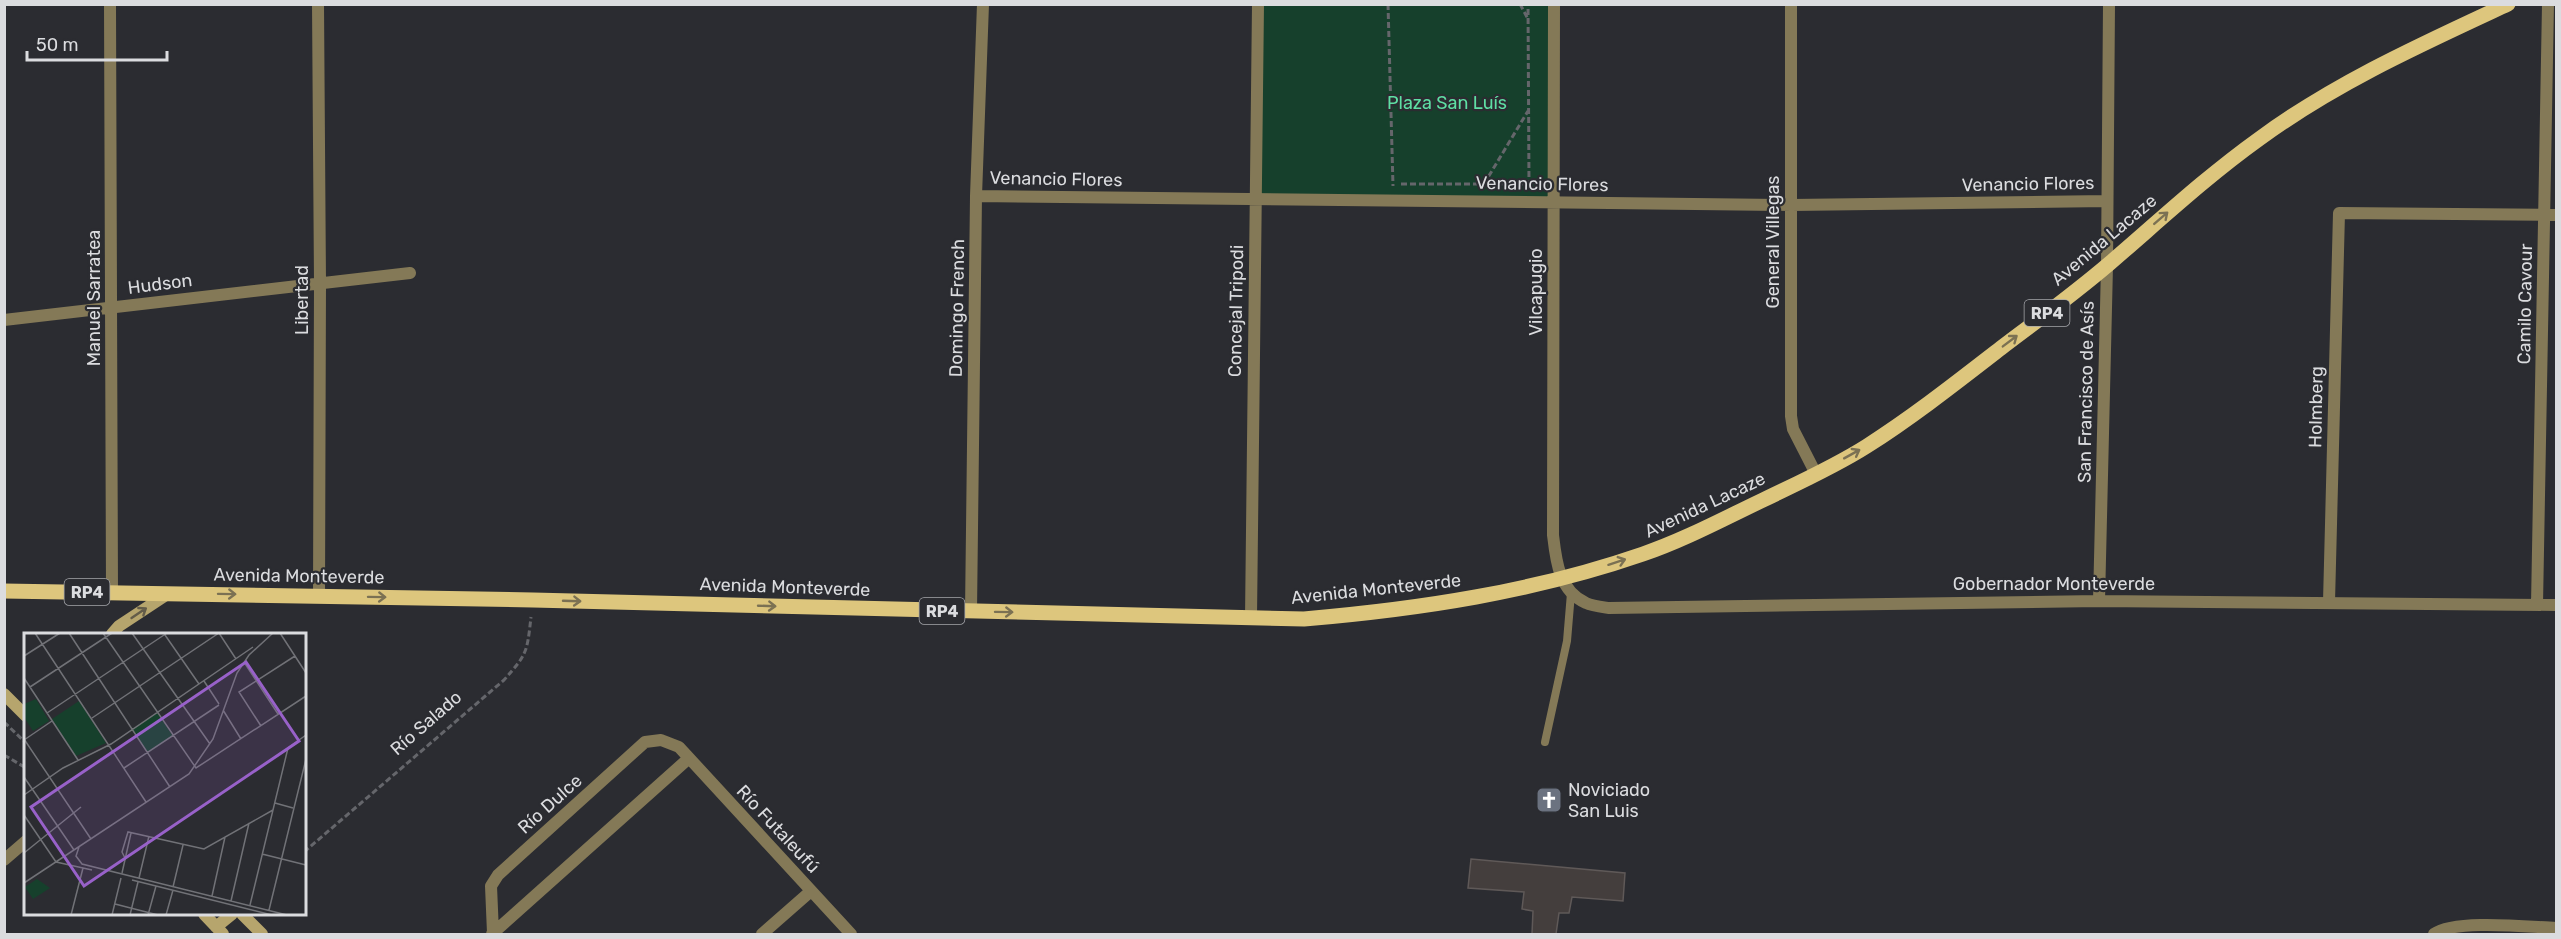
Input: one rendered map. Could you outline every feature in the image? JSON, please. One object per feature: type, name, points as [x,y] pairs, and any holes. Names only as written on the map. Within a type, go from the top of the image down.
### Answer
[{"type":"main road","name":"Avenida Lacaze","points":[[1562,580],[1645,553],[1692,534],[1816,474],[1864,447],[1923,408],[2107,266],[2215,172],[2306,106],[2426,43],[2508,4]]},
{"type":"main road","name":"Avenida Monteverde","points":[[4,591],[532,600],[1304,619],[1382,612],[1476,598],[1562,580]]},
{"type":"main road","points":[[113,633],[119,626],[169,593]]},
{"type":"main road","points":[[4,694],[24,714]]},
{"type":"main road","points":[[205,915],[219,931],[231,915]]},
{"type":"main road","points":[[243,915],[262,934]]},
{"type":"street","name":"Manuel Sarratea","points":[[111,4],[112,592]]},
{"type":"street","name":"Libertad","points":[[318,4],[319,596]]},
{"type":"street","name":"Domingo French","points":[[971,612],[976,196],[983,4]]},
{"type":"street","name":"Concejal Tripodi","points":[[1251,618],[1258,4]]},
{"type":"street","name":"Vilcapugio","points":[[1554,4],[1553,535],[1562,580]]},
{"type":"street","name":"General Villegas","points":[[1791,4],[1791,416],[1793,429],[1816,474]]},
{"type":"street","name":"San Francisco de Asís","points":[[2099,601],[2107,266],[2109,4]]},
{"type":"street","name":"Camilo Cavour","points":[[2537,604],[2551,215],[2548,4]]},
{"type":"street","name":"Venancio Flores","points":[[976,196],[1791,205],[2107,201]]},
{"type":"street","name":"Holmberg","points":[[2329,602],[2339,213],[2551,215]]},
{"type":"street","name":"Hudson","points":[[4,320],[410,273]]},
{"type":"street","name":"Gobernador Monteverde","points":[[1562,580],[1571,593],[1587,604],[1609,608],[2099,601],[2556,605]]},
{"type":"street","name":"Río Dulce","points":[[492,934],[491,886],[498,875],[645,742],[661,740],[679,747]]},
{"type":"street","name":"Río Futaleufú","points":[[679,747],[851,934]]},
{"type":"street","name":"Río Dulce","points":[[492,934],[688,759]]},
{"type":"street","points":[[4,860],[24,843]]},
{"type":"street","points":[[762,934],[811,891]]},
{"type":"street","points":[[2434,934],[2448,928],[2466,926],[2556,928]]},
{"type":"lane","points":[[1545,742],[1567,641],[1571,593]]},
{"type":"path","points":[[1388,4],[1393,201]]},
{"type":"path","points":[[1520,4],[1528,19]]},
{"type":"path","points":[[1393,184],[1529,184],[1528,4]]},
{"type":"path","points":[[1484,184],[1529,109]]},
{"type":"path","name":"Río Salado","points":[[306,850],[504,680],[524,658],[528,645],[532,600]]},
{"type":"path","points":[[4,722],[24,741]]},
{"type":"path","points":[[4,756],[24,767]]},
{"type":"green space","name":"Plaza San Luís","points":[[1258,5],[1554,5],[1554,202],[1255,199]]},
{"type":"building","points":[[1471,859],[1625,873],[1623,901],[1572,897],[1569,913],[1559,913],[1556,934],[1532,934],[1533,911],[1522,909],[1524,892],[1468,888]]},
{"type":"place","name":"Noviciado San Luis","points":[[1549,800]]}]
